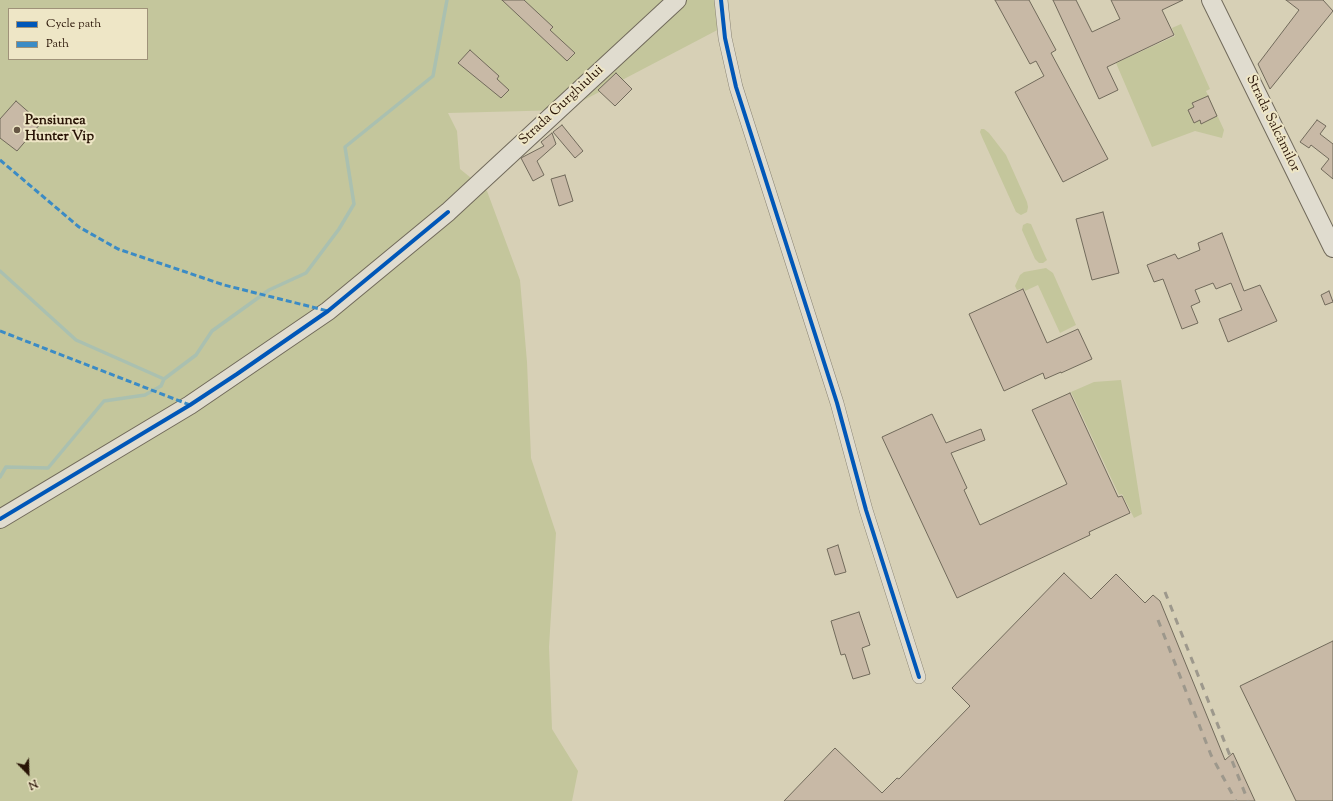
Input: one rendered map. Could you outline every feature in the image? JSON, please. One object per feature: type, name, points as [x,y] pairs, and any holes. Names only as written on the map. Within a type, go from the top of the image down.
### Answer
[{"type":"main road","name":"Strada Gurghiului","points":[[0,519],[190,405],[328,310],[448,212],[677,0]]},
{"type":"main road","name":"Strada Salcâmilor","points":[[1211,0],[1333,248]]},
{"type":"street","points":[[721,0],[725,38],[736,87],[837,403],[868,517],[919,677]]},
{"type":"green space","points":[[0,0],[729,0],[719,5],[725,26],[565,110],[448,113],[457,131],[460,169],[487,191],[520,280],[527,362],[531,458],[556,533],[549,647],[552,729],[578,771],[572,801],[0,801]]},
{"type":"green space","points":[[1181,24],[1210,89],[1206,91],[1224,130],[1222,138],[1195,131],[1152,147],[1116,63],[1175,36],[1172,28]]},
{"type":"green space","points":[[981,129],[984,129],[989,133],[1006,155],[1027,202],[1027,212],[1021,215],[1016,212],[982,137],[980,132]]},
{"type":"green space","points":[[1027,223],[1031,224],[1047,260],[1043,263],[1039,263],[1035,259],[1022,230],[1023,225]]},
{"type":"green space","points":[[1046,268],[1053,273],[1076,325],[1060,333],[1038,285],[1025,291],[1024,288],[1017,290],[1015,286],[1020,275],[1024,272]]},
{"type":"green space","points":[[1121,380],[1142,514],[1134,518],[1122,494],[1119,495],[1071,392],[1094,382]]},
{"type":"building","points":[[502,0],[524,0],[553,27],[550,30],[575,53],[567,61]]},
{"type":"building","points":[[995,0],[1029,0],[1056,50],[1051,53],[1108,159],[1063,182],[1015,92],[1044,76],[1036,61],[1030,64]]},
{"type":"building","points":[[1053,0],[1076,0],[1092,32],[1120,19],[1111,0],[1183,0],[1162,10],[1174,35],[1107,67],[1118,90],[1099,99]]},
{"type":"building","points":[[1286,0],[1323,0],[1333,11],[1270,89],[1258,64],[1299,10]]},
{"type":"building","points":[[470,50],[499,76],[497,79],[509,90],[501,98],[458,63]]},
{"type":"building","points":[[616,73],[632,89],[615,106],[598,90]]},
{"type":"building","points":[[1208,96],[1217,116],[1201,124],[1200,120],[1194,123],[1188,110],[1194,107],[1192,103]]},
{"type":"building","name":"Pensiunea Hunter Vip","points":[[16,101],[41,123],[17,151],[0,138],[0,119]]},
{"type":"building","points":[[1317,120],[1326,126],[1320,134],[1333,144],[1333,179],[1321,169],[1329,159],[1311,145],[1309,148],[1300,142]]},
{"type":"building","points":[[562,125],[583,151],[575,158],[553,132]]},
{"type":"building","points":[[552,133],[556,144],[537,161],[544,175],[533,181],[521,158],[544,146],[541,142]]},
{"type":"building","points":[[565,175],[573,201],[559,206],[551,179]]},
{"type":"building","points":[[1103,212],[1119,273],[1092,280],[1076,219]]},
{"type":"building","points":[[1222,233],[1244,291],[1260,285],[1277,321],[1228,342],[1219,319],[1242,310],[1231,283],[1216,289],[1213,283],[1195,290],[1200,302],[1191,306],[1198,323],[1182,329],[1163,279],[1154,282],[1147,265],[1175,254],[1178,259],[1200,250],[1198,243]]},
{"type":"building","points":[[1023,289],[1047,343],[1078,329],[1092,359],[1045,379],[1043,373],[1004,391],[969,314]]},
{"type":"building","points":[[1329,291],[1333,302],[1325,305],[1321,295]]},
{"type":"building","points":[[1070,393],[1118,497],[1122,496],[1130,513],[1089,532],[1090,535],[957,598],[882,437],[932,414],[946,443],[981,429],[985,440],[951,453],[967,488],[964,490],[980,525],[1067,484],[1032,410]]},
{"type":"building","points":[[838,545],[846,572],[835,575],[827,549]]},
{"type":"building","points":[[1064,573],[1091,599],[1116,574],[1145,603],[1153,595],[1160,601],[1225,760],[1233,753],[1255,801],[784,801],[835,748],[882,793],[897,778],[899,779],[970,706],[952,688]]},
{"type":"building","points":[[859,612],[870,645],[862,648],[870,674],[853,679],[845,654],[841,655],[831,621]]},
{"type":"building","points":[[1333,641],[1333,801],[1296,801],[1240,686]]},
{"type":"waterway","points":[[0,477],[6,467],[48,468],[104,401],[145,395],[161,386],[164,379],[196,355],[212,331],[269,290],[306,273],[339,229],[354,204],[345,147],[433,76],[447,0]]},
{"type":"waterway","points":[[0,271],[76,340],[164,379]]},
{"type":"railway","points":[[1165,592],[1248,801]]},
{"type":"railway","points":[[1158,620],[1211,755],[1236,801]]},
{"type":"marked path","points":[[0,160],[79,227],[118,249],[224,285],[328,311]]},
{"type":"marked path","points":[[0,331],[190,405]]},
{"type":"cycle path","points":[[721,0],[725,38],[736,87],[837,403],[866,510],[919,677]]},
{"type":"cycle path","points":[[0,519],[190,405],[237,374],[328,311],[448,212]]},
{"type":"place","name":"Pensiunea Hunter Vip","points":[[17,130]]}]
